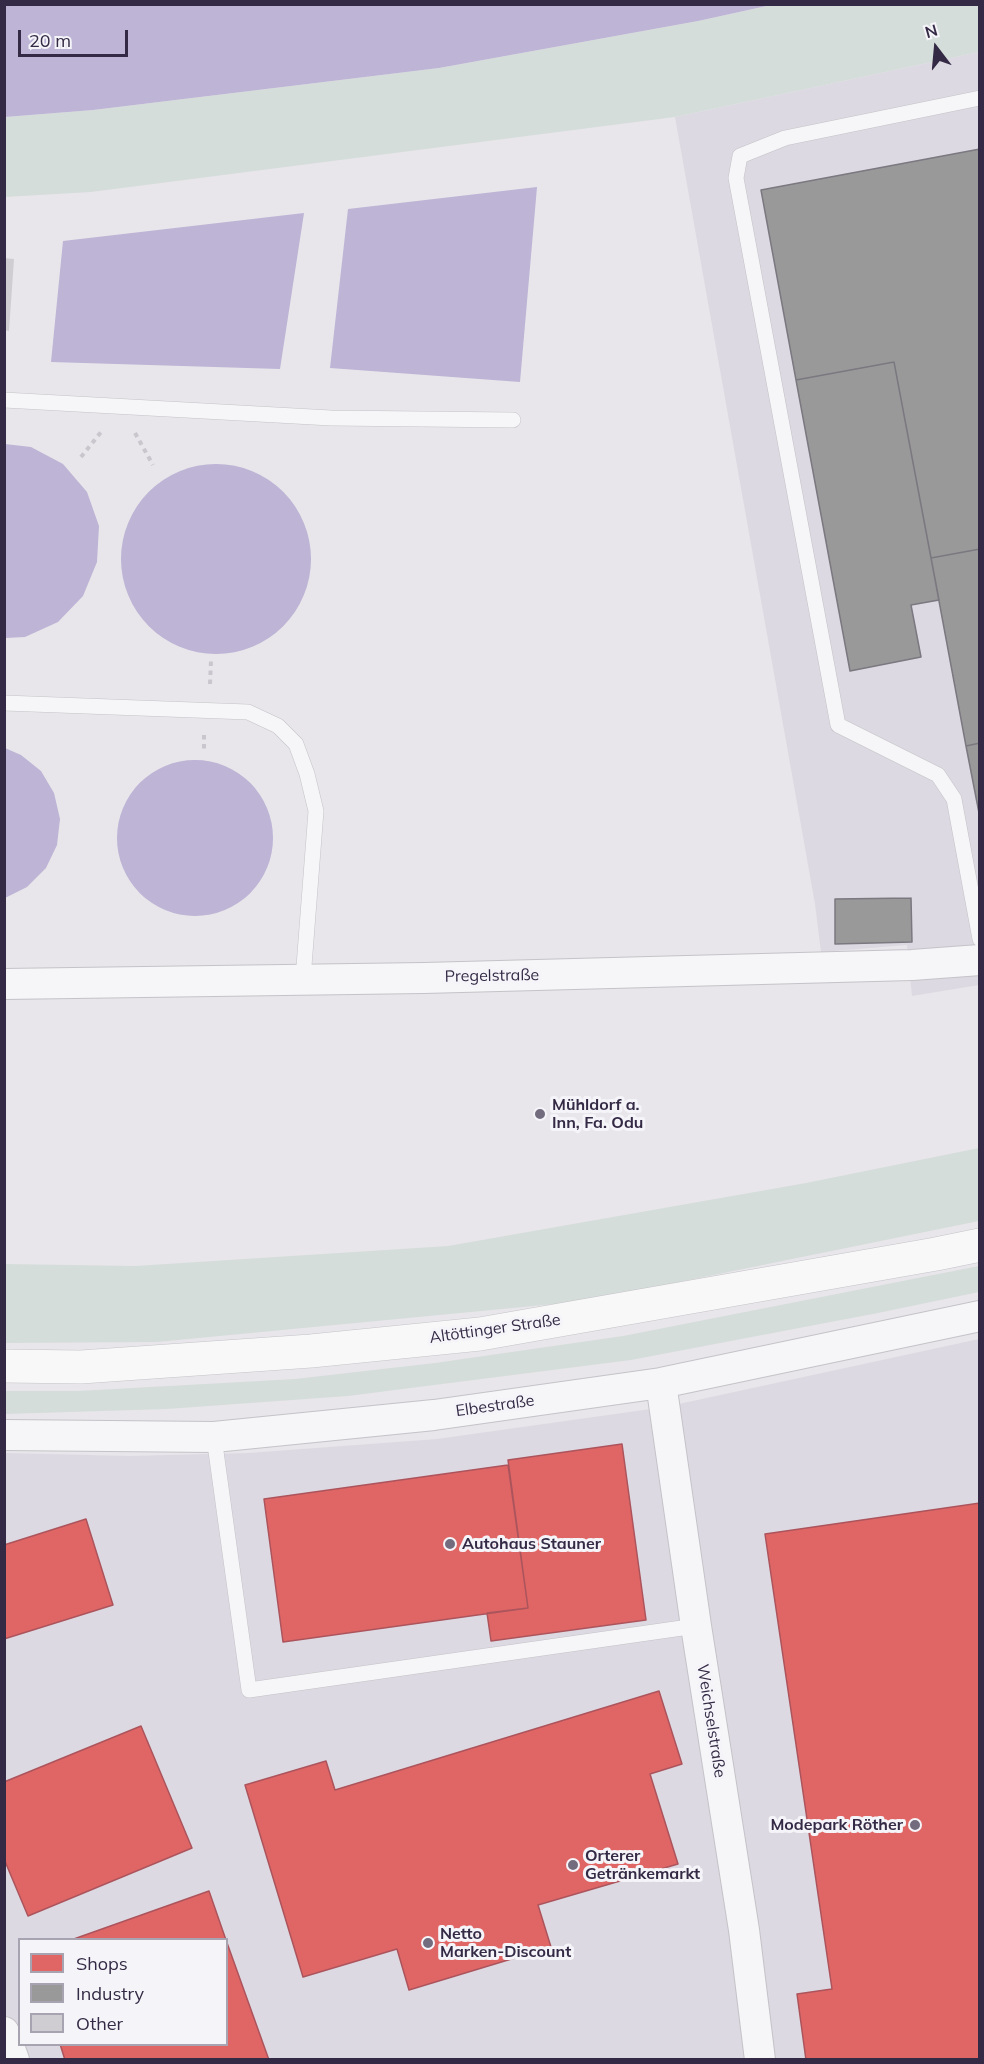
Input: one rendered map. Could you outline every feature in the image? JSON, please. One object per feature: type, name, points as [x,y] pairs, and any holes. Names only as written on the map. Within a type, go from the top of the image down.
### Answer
[{"type":"main road","name":"Altöttinger Straße","points":[[4,1366],[93,1366],[311,1351],[480,1334],[980,1245]]},
{"type":"street","name":"Pregelstraße","points":[[4,984],[424,978],[902,966],[980,960]]},
{"type":"street","name":"Elbestraße","points":[[4,1435],[214,1437],[434,1415],[661,1383],[980,1316]]},
{"type":"street","name":"Weichselstraße","points":[[661,1383],[696,1626],[744,1930],[760,2060]]},
{"type":"street","points":[[4,2032],[14,2060]]},
{"type":"lane","points":[[980,98],[785,138],[740,156],[736,178],[838,725],[938,776],[954,799],[980,939]]},
{"type":"lane","points":[[4,400],[331,418],[513,420]]},
{"type":"lane","points":[[4,703],[248,712],[279,726],[296,744],[307,774],[316,811],[303,979]]},
{"type":"lane","points":[[214,1437],[249,1690],[696,1626]]},
{"type":"shaded area","points":[[5,4],[771,5],[698,21],[439,68],[93,110],[5,117]]},
{"type":"shaded area","points":[[771,5],[979,5],[979,52],[675,117],[91,192],[5,197],[5,117],[93,110],[439,68],[698,21]]},
{"type":"shaded area","points":[[979,52],[979,985],[912,996],[907,945],[821,952],[815,904],[675,117]]},
{"type":"shaded area","points":[[537,187],[520,382],[330,368],[348,209]]},
{"type":"shaded area","points":[[304,213],[280,369],[51,362],[63,241]]},
{"type":"shaded area","points":[[5,444],[31,447],[63,464],[87,492],[99,526],[97,562],[83,596],[58,622],[25,637],[5,638]]},
{"type":"shaded area","points":[[207,464],[225,464],[261,475],[276,485],[290,499],[307,531],[311,559],[307,587],[300,604],[290,619],[276,633],[244,650],[225,654],[207,654],[171,643],[156,633],[142,619],[125,587],[121,568],[121,550],[132,514],[142,499],[156,485],[188,468]]},
{"type":"shaded area","points":[[5,748],[21,755],[41,771],[54,793],[60,819],[57,845],[46,868],[27,887],[5,898]]},
{"type":"shaded area","points":[[195,760],[225,766],[250,783],[267,808],[273,838],[267,868],[250,893],[225,910],[195,916],[165,910],[140,893],[123,868],[117,838],[123,808],[140,783],[165,766]]},
{"type":"shaded area","points":[[979,1148],[979,1221],[586,1301],[157,1342],[5,1343],[5,1264],[135,1266],[448,1246],[806,1183]]},
{"type":"shaded area","points":[[979,1266],[979,1292],[631,1360],[348,1396],[167,1409],[5,1414],[5,1391],[78,1391],[295,1379],[435,1363],[623,1336]]},
{"type":"shaded area","points":[[979,1339],[979,2059],[5,2060],[5,1453],[129,1456],[248,1453],[437,1439],[665,1407]]},
{"type":"building: Shops","points":[[622,1444],[646,1620],[491,1641],[487,1613],[528,1608],[508,1460]]},
{"type":"building: Shops","points":[[508,1465],[528,1608],[283,1642],[264,1499]]},
{"type":"building: Shops","points":[[980,1503],[980,2060],[806,2060],[797,1994],[832,1989],[765,1534]]},
{"type":"building: Shops","points":[[86,1519],[113,1605],[4,1639],[4,1545]]},
{"type":"building: Shops","points":[[659,1691],[682,1764],[650,1774],[678,1864],[538,1905],[551,1947],[409,1990],[397,1949],[303,1977],[245,1785],[326,1761],[335,1790]]},
{"type":"building: Shops","points":[[141,1726],[192,1848],[28,1916],[4,1859],[4,1782]]},
{"type":"building: Shops","points":[[209,1891],[225,1938],[77,1938]]},
{"type":"building: Shops","points":[[228,1946],[269,2060],[65,2060],[61,2046],[228,2046]]},
{"type":"building: Industry","points":[[980,149],[980,549],[931,558],[894,362],[796,380],[761,190]]},
{"type":"building: Industry","points":[[894,362],[939,600],[911,605],[921,657],[850,671],[796,380]]},
{"type":"building: Industry","points":[[980,549],[980,743],[966,746],[931,558]]},
{"type":"building: Industry","points":[[980,743],[980,818],[966,746]]},
{"type":"building: Industry","points":[[911,898],[912,942],[835,944],[835,899]]},
{"type":"building: Other","points":[[4,258],[14,259],[9,331],[4,330]]},
{"type":"place","name":"Mühldorf a. Inn, Fa. Odu","points":[[540,1114]]},
{"type":"place","name":"Autohaus Stauner","points":[[450,1544]]},
{"type":"place","name":"Modepark Röther","points":[[915,1825]]},
{"type":"place","name":"Orterer Getränkemarkt","points":[[573,1865]]},
{"type":"place","name":"Netto Marken-Discount","points":[[428,1943]]}]
